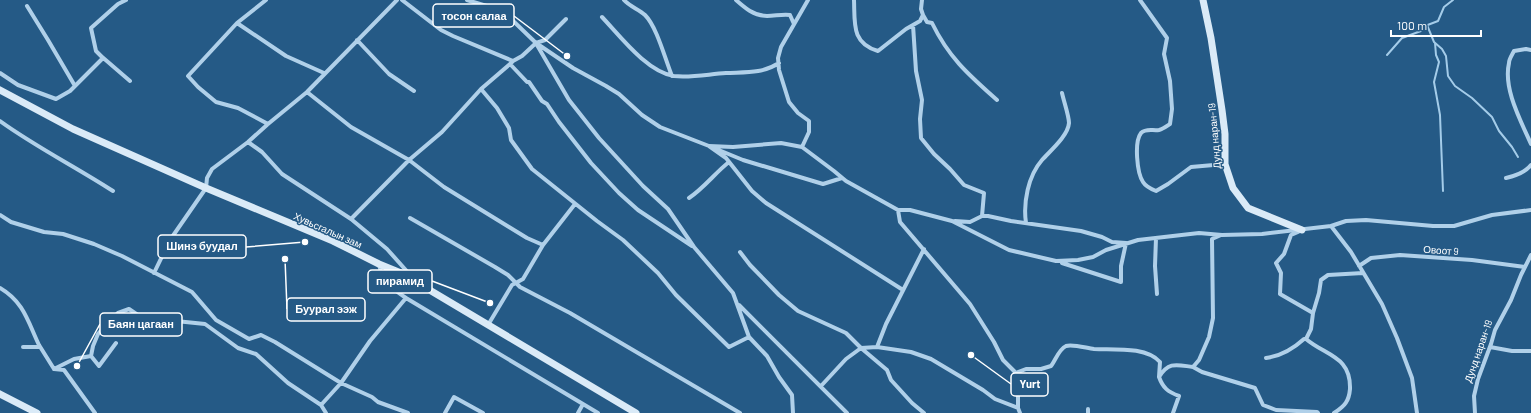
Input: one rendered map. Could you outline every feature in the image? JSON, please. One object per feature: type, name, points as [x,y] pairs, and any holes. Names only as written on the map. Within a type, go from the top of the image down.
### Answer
[{"type":"main road","name":"Дунд наран-19","points":[[1203,0],[1211,38],[1222,110],[1225,134],[1225,164],[1233,188],[1248,208],[1302,230]]},
{"type":"main road","name":"Хувьсгалын зам","points":[[0,90],[73,129],[206,188],[333,241],[401,274],[636,413]]},
{"type":"main road","points":[[0,394],[37,413]]},
{"type":"street","points":[[0,73],[18,84],[56,99],[70,91],[103,58],[96,51],[91,28],[118,4],[126,0]]},
{"type":"street","points":[[266,0],[237,23],[188,76],[198,87],[216,102],[238,108],[268,124]]},
{"type":"street","points":[[154,273],[170,240],[206,188],[207,178],[212,169],[248,142],[307,92],[324,73],[398,0]]},
{"type":"street","points":[[402,0],[441,30],[512,62],[527,82],[529,82],[542,101],[547,104],[559,122],[592,163],[619,193],[638,210],[694,247]]},
{"type":"street","points":[[466,0],[490,6],[509,16],[536,43],[573,68],[619,94],[642,116],[660,127],[743,160],[823,184],[842,178]]},
{"type":"street","points":[[624,0],[631,7],[644,14],[649,20],[661,44],[672,76]]},
{"type":"street","points":[[736,0],[756,14],[766,16],[783,14],[790,15],[794,24]]},
{"type":"street","points":[[802,147],[809,132],[809,120],[798,113],[789,102],[778,63],[778,58],[781,47],[808,0]]},
{"type":"street","points":[[854,0],[854,30],[860,40],[870,49],[878,51],[920,21],[923,15]]},
{"type":"street","points":[[922,0],[921,9],[923,15],[927,22],[932,23],[949,54],[968,74],[997,100]]},
{"type":"street","points":[[1140,0],[1166,38],[1164,54],[1170,81],[1172,109],[1170,124],[1159,130],[1149,129],[1142,133],[1139,139],[1137,152],[1138,170],[1142,182],[1148,188],[1156,190],[1168,184],[1191,167],[1225,164]]},
{"type":"street","points":[[27,6],[75,86]]},
{"type":"street","points":[[602,17],[618,34],[622,41],[642,60],[672,76],[755,72],[771,68],[778,63]]},
{"type":"street","points":[[351,218],[409,160],[442,132],[481,89],[536,43],[546,40],[566,19]]},
{"type":"street","points":[[237,23],[286,56],[324,73]]},
{"type":"street","points":[[913,25],[916,71],[922,100],[920,119],[921,138],[934,154],[964,185],[984,193],[982,216]]},
{"type":"street","points":[[357,40],[389,74],[414,91]]},
{"type":"street","points":[[536,43],[569,100],[599,138],[643,186],[668,209],[694,247],[733,293],[749,337],[767,356],[779,377],[792,395],[793,413]]},
{"type":"street","points":[[1531,50],[1526,48],[1514,51],[1509,63],[1509,80],[1514,106],[1531,144]]},
{"type":"street","points":[[96,51],[130,81]]},
{"type":"street","points":[[481,89],[497,108],[509,128],[511,140],[532,169],[623,240],[729,347],[749,337]]},
{"type":"street","points":[[307,92],[351,127],[409,160],[444,187],[527,238],[543,245]]},
{"type":"street","points":[[1026,224],[1026,202],[1030,179],[1041,160],[1061,140],[1069,124],[1062,94]]},
{"type":"street","points":[[0,121],[20,135],[112,191]]},
{"type":"street","points":[[248,142],[262,152],[282,174],[351,218],[387,249],[404,267],[414,281]]},
{"type":"street","points":[[709,146],[733,147],[781,143],[802,147],[842,178],[898,210],[910,210],[952,222],[1009,250],[1056,261],[1120,282],[1121,266],[1126,243]]},
{"type":"street","points":[[709,146],[726,158],[752,191],[766,204],[800,227],[903,290]]},
{"type":"street","points":[[689,198],[729,162]]},
{"type":"street","points":[[1506,178],[1519,174],[1531,165]]},
{"type":"street","points":[[488,325],[512,285],[523,279],[543,245],[575,204]]},
{"type":"street","points":[[898,210],[900,222],[924,249],[953,286],[970,304],[1003,360],[1016,373],[1018,382],[1018,408],[1020,413]]},
{"type":"street","points":[[1056,261],[1088,258],[1106,250],[1138,240],[1199,233],[1222,235],[1262,234],[1331,226],[1346,221],[1366,220],[1433,226],[1454,226],[1492,215],[1531,210]]},
{"type":"street","points":[[0,215],[10,222],[44,232],[63,234],[94,244],[122,256],[192,292],[216,320],[249,339],[261,335],[275,342],[341,383],[372,397],[378,402],[408,413]]},
{"type":"street","points":[[952,222],[970,222],[982,216],[1026,224],[1081,231],[1102,236],[1112,242],[1126,243]]},
{"type":"street","points":[[410,218],[508,275],[520,287],[570,313],[740,413]]},
{"type":"street","points":[[1331,226],[1344,242],[1382,304],[1412,378],[1417,413]]},
{"type":"street","points":[[1302,230],[1291,235],[1284,254],[1276,263],[1280,273],[1280,294],[1313,313]]},
{"type":"street","points":[[1193,367],[1199,360],[1208,337],[1213,318],[1212,239],[1222,235]]},
{"type":"street","points":[[1156,238],[1155,266],[1157,294]]},
{"type":"street","points":[[877,347],[886,324],[924,249]]},
{"type":"street","points":[[740,252],[774,290],[798,311],[846,332],[861,348],[888,370],[891,380],[912,403],[924,413]]},
{"type":"street","name":"Овоот 9","points":[[1359,266],[1371,258],[1400,255],[1472,260],[1525,267]]},
{"type":"street","name":"Дунд наран-19","points":[[1475,413],[1474,396],[1476,384],[1495,330],[1511,300],[1531,255]]},
{"type":"street","points":[[379,264],[382,276],[386,283],[406,298],[598,413]]},
{"type":"street","points":[[1266,358],[1279,356],[1306,339],[1311,329],[1313,313],[1321,280],[1328,275],[1362,273]]},
{"type":"street","points":[[0,288],[9,293],[24,311],[40,347],[54,369]]},
{"type":"street","points":[[321,405],[341,383],[370,341],[406,298]]},
{"type":"street","points":[[738,305],[848,413]]},
{"type":"street","points":[[91,356],[98,334],[118,313],[129,309],[148,322],[166,320],[205,324],[238,348],[256,354],[288,383],[321,405],[326,413]]},
{"type":"street","points":[[1306,339],[1311,344],[1333,355],[1344,364],[1350,380],[1350,398],[1341,409],[1334,413]]},
{"type":"street","points":[[91,356],[100,366],[116,343]]},
{"type":"street","points":[[1016,373],[1026,369],[1041,369],[1051,366],[1063,348],[1068,346],[1130,350],[1152,356],[1160,362],[1159,377],[1162,386],[1166,390],[1179,396],[1173,413]]},
{"type":"street","points":[[23,347],[40,347]]},
{"type":"street","points":[[821,386],[846,359],[861,348],[877,347],[911,352],[931,360],[983,390],[995,399],[1018,408]]},
{"type":"street","points":[[1490,347],[1512,351],[1531,351]]},
{"type":"street","points":[[54,369],[74,360],[91,356]]},
{"type":"street","points":[[1159,377],[1164,369],[1174,365],[1193,367],[1202,372],[1254,388],[1263,405],[1276,410],[1318,413]]},
{"type":"street","points":[[54,369],[64,370],[95,413]]},
{"type":"street","points":[[445,413],[454,397],[483,413]]},
{"type":"street","points":[[578,413],[583,404]]},
{"type":"waterway","points":[[1387,55],[1402,38],[1421,31],[1425,26],[1438,21],[1444,7],[1453,0]]},
{"type":"waterway","points":[[1427,25],[1434,42],[1442,49],[1446,56],[1448,76],[1455,86],[1472,98],[1492,117],[1499,131],[1518,157]]},
{"type":"waterway","points":[[1435,43],[1436,55],[1439,62],[1434,82],[1440,115],[1443,191]]},
{"type":"place","name":"тосон салаа","points":[[567,56]]},
{"type":"place","name":"Шинэ буудал","points":[[305,242]]},
{"type":"place","name":"Буурал ээж","points":[[285,259]]},
{"type":"place","name":"пирамид","points":[[490,303]]},
{"type":"place","name":"Yurt","points":[[971,355]]},
{"type":"place","name":"Баян цагаан","points":[[77,366]]}]
